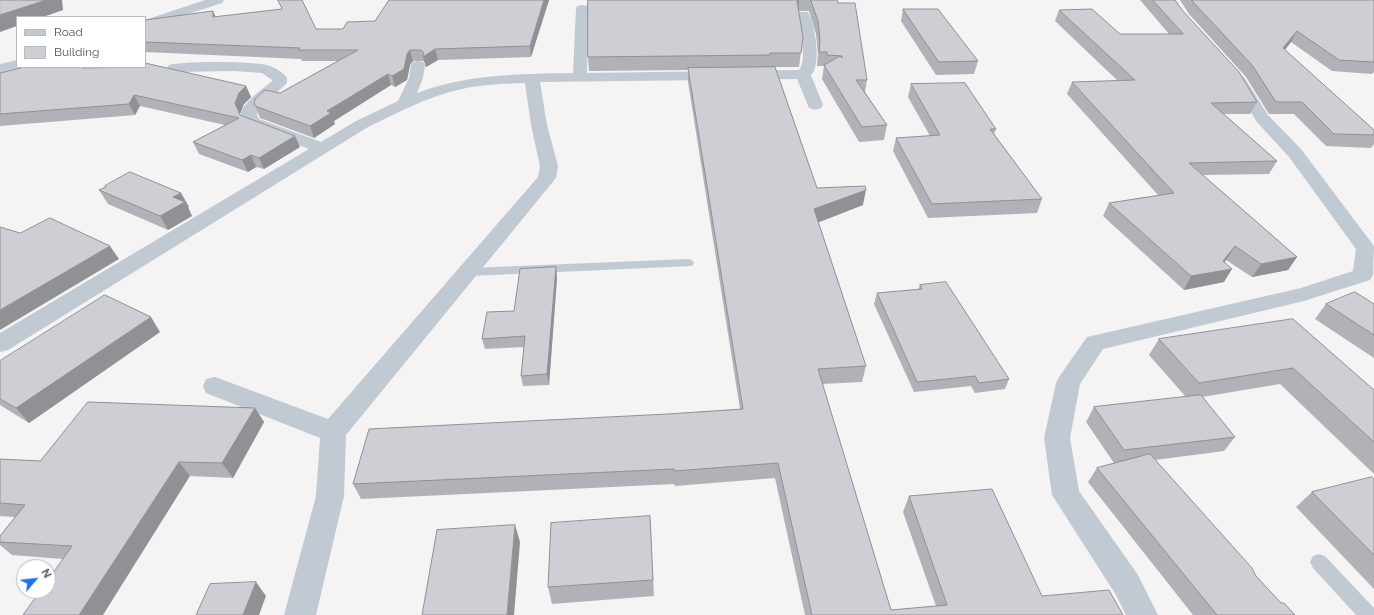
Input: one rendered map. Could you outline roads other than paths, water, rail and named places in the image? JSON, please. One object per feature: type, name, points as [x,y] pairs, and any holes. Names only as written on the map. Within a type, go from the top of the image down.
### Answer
[{"type":"street","points":[[146,24],[218,0]]},
{"type":"street","points":[[580,77],[582,9]]},
{"type":"street","points":[[0,344],[362,124],[404,104],[448,88],[490,80],[580,77],[803,74],[808,70],[811,63],[807,30],[803,14]]},
{"type":"street","points":[[0,69],[16,64]]},
{"type":"street","points":[[1142,615],[1127,585],[1066,495],[1057,438],[1068,383],[1095,343],[1149,329],[1304,294],[1363,275],[1366,249],[1295,153],[1262,118],[1240,81],[1224,64]]},
{"type":"street","points":[[404,104],[416,78],[418,65]]},
{"type":"street","points":[[174,68],[241,67],[266,69],[276,74],[280,78],[279,83],[251,108],[248,115],[252,122],[323,148]]},
{"type":"street","points":[[803,74],[815,105]]},
{"type":"street","points":[[300,615],[330,496],[333,432],[547,178],[549,166],[539,125],[532,78]]},
{"type":"street","points":[[215,386],[333,432]]},
{"type":"lane","points":[[469,272],[688,263]]},
{"type":"lane","points":[[1320,562],[1368,615]]}]
